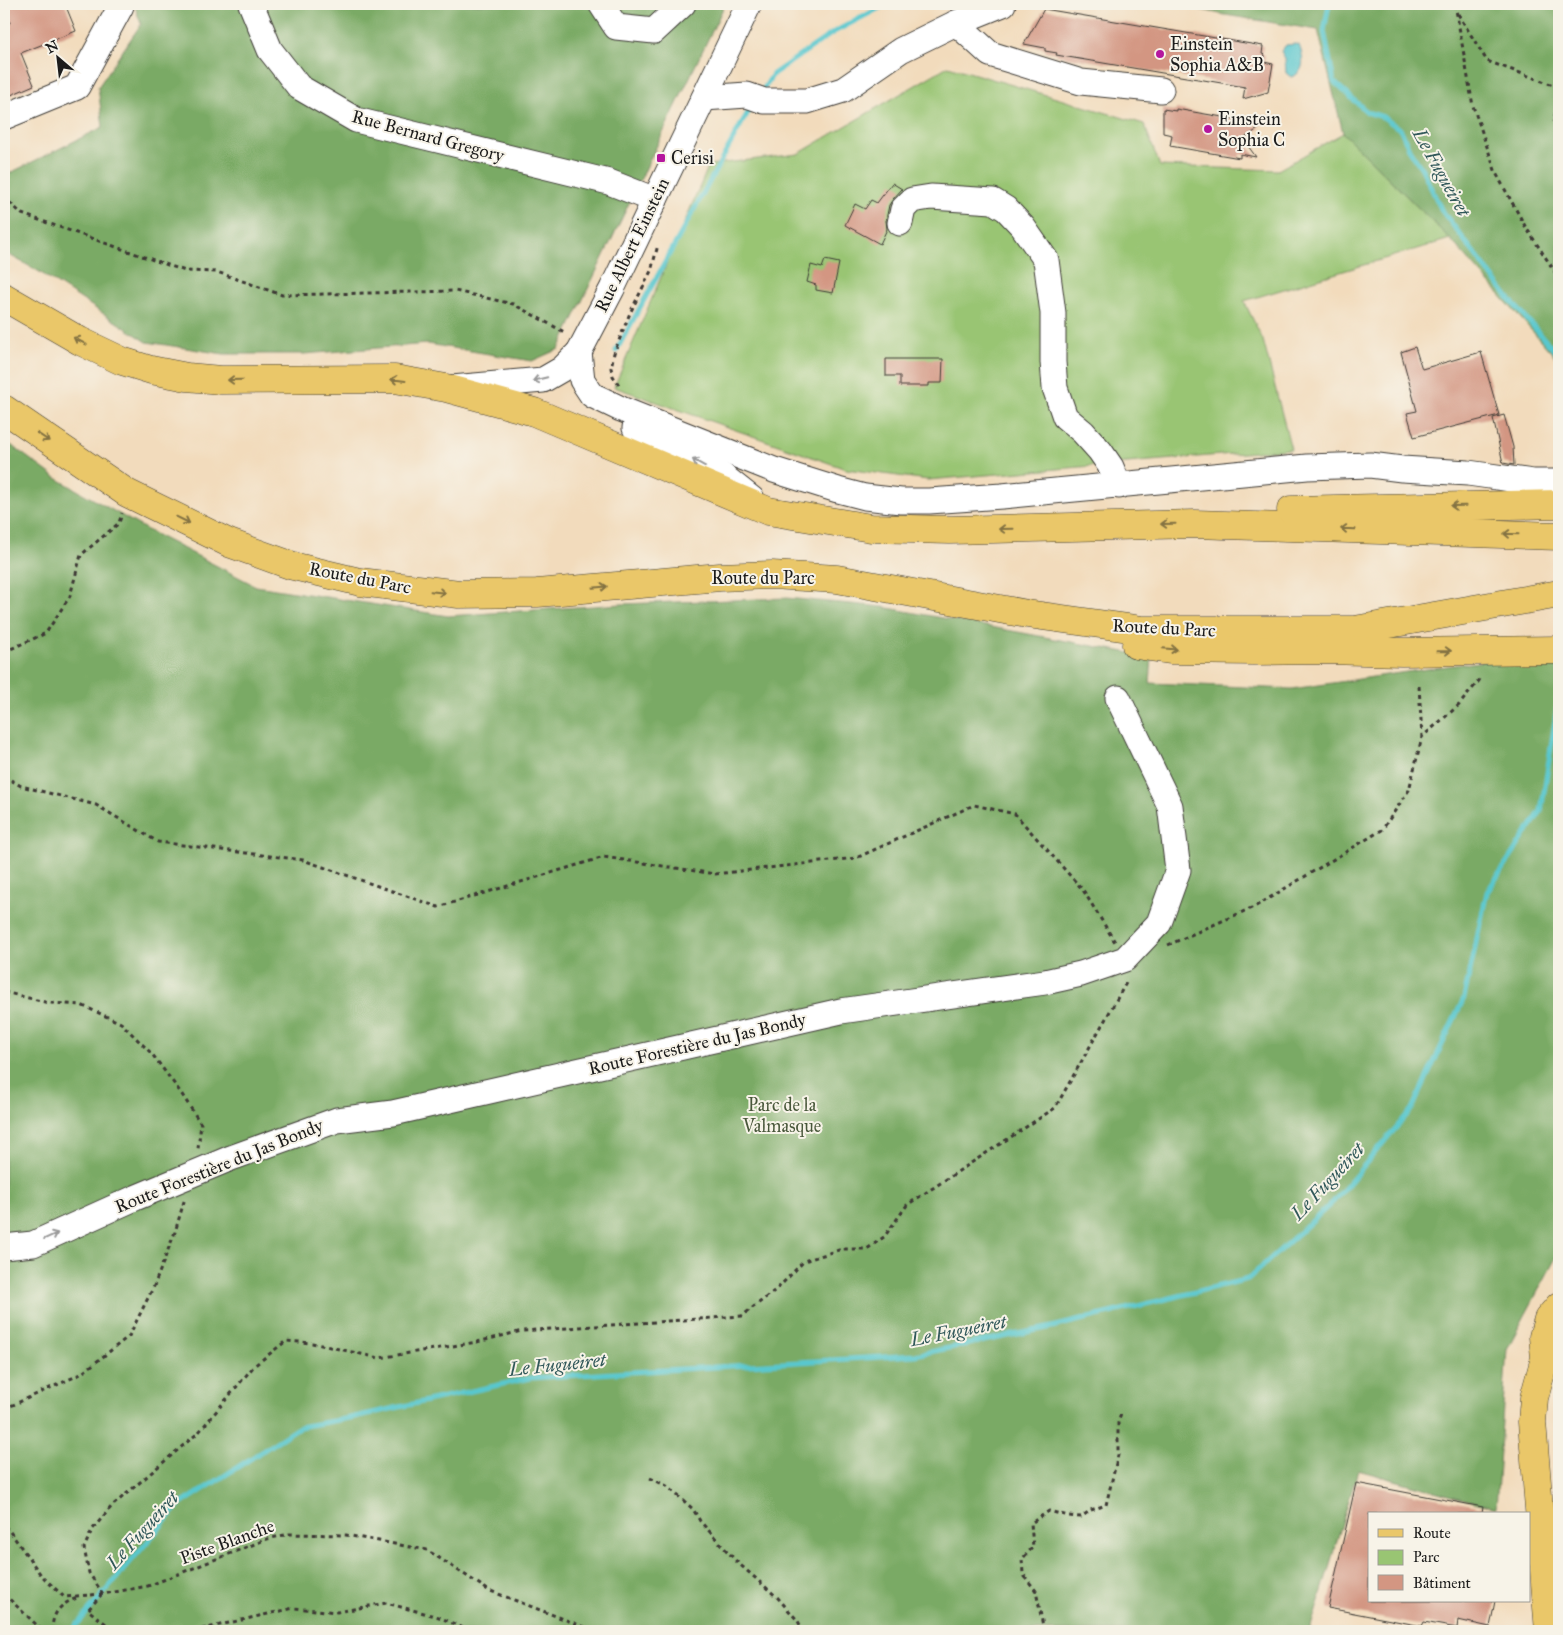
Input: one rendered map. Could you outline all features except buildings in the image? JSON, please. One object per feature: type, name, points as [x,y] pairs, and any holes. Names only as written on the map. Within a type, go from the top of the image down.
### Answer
[{"type":"main road","points":[[4,298],[80,341],[122,361],[152,370],[221,380],[395,379],[446,388],[534,412],[768,511],[871,528],[950,530],[1195,524],[1559,536]]},
{"type":"main road","name":"Route du Parc","points":[[4,409],[127,493],[229,543],[293,566],[360,582],[459,594],[537,593],[720,576],[772,575],[837,579],[1027,614],[1143,630],[1355,630],[1559,594]]},
{"type":"main road","points":[[1195,524],[1296,509],[1559,504]]},
{"type":"main road","points":[[988,606],[1022,622],[1092,639],[1170,650],[1402,652],[1559,650]]},
{"type":"main road","points":[[1326,650],[1559,608]]},
{"type":"main road","points":[[1549,1631],[1532,1422],[1534,1398],[1552,1353],[1543,1337],[1548,1319],[1559,1306]]},
{"type":"street","points":[[4,117],[77,87],[121,6],[120,4]]},
{"type":"street","name":"Rue Bernard Gregory","points":[[251,4],[270,50],[299,87],[356,120],[609,182],[654,200]]},
{"type":"street","points":[[601,4],[616,27],[654,31],[683,4]]},
{"type":"street","name":"Rue Albert Einstein","points":[[582,347],[750,4]]},
{"type":"street","points":[[704,98],[756,98],[807,101],[843,90],[901,50],[956,23],[1003,4]]},
{"type":"street","points":[[956,23],[990,54],[1081,82],[1161,90]]},
{"type":"street","points":[[722,63],[756,98]]},
{"type":"street","points":[[900,223],[903,209],[912,200],[931,197],[993,201],[1006,209],[1023,227],[1046,260],[1053,313],[1052,362],[1055,388],[1065,417],[1083,432],[1100,451],[1111,467],[1119,486]]},
{"type":"street","points":[[446,388],[543,380],[562,369],[582,347]]},
{"type":"street","points":[[582,347],[582,380],[592,395],[621,409],[774,470],[866,497],[929,501],[1346,465],[1370,465],[1468,473],[1532,482],[1559,482]]},
{"type":"street","points":[[582,347],[572,378],[577,396],[724,476],[768,511]]},
{"type":"street","name":"Route Forestière du Jas Bondy","points":[[4,1247],[33,1244],[135,1198],[192,1176],[231,1158],[337,1120],[393,1112],[841,1012],[1045,982],[1081,974],[1125,959],[1158,923],[1178,870],[1170,806],[1118,698]]},
{"type":"path","points":[[1455,4],[1473,106],[1496,173],[1525,226],[1559,278]]},
{"type":"path","points":[[1456,11],[1487,61],[1559,87]]},
{"type":"path","points":[[1559,97],[1554,120],[1559,145]]},
{"type":"path","points":[[4,197],[22,214],[185,271],[217,272],[282,295],[455,291],[512,304],[582,347]]},
{"type":"path","points":[[625,391],[613,376],[611,368],[614,352],[630,313],[651,271],[660,237]]},
{"type":"path","points":[[4,652],[46,633],[70,596],[81,555],[119,523],[127,493]]},
{"type":"path","points":[[1422,737],[1459,705],[1482,676]]},
{"type":"path","points":[[1160,948],[1256,906],[1382,830],[1409,790],[1422,737],[1419,686]]},
{"type":"path","points":[[4,776],[21,786],[96,805],[158,842],[303,860],[438,907],[604,857],[715,874],[856,858],[974,805],[1015,814],[1084,890],[1125,959],[1126,983],[1054,1108],[907,1205],[884,1237],[867,1249],[842,1249],[804,1261],[778,1288],[742,1316],[522,1331],[477,1342],[379,1358],[312,1343],[286,1341],[254,1366],[199,1432],[112,1506],[92,1530],[84,1548],[89,1573],[103,1594]]},
{"type":"path","points":[[4,992],[49,1004],[81,1005],[122,1023],[152,1054],[181,1092],[201,1124],[198,1155],[175,1232],[154,1286],[129,1336],[81,1374],[4,1408]]},
{"type":"path","points":[[1044,1631],[1036,1591],[1023,1574],[1022,1559],[1033,1547],[1030,1523],[1049,1511],[1068,1516],[1081,1516],[1106,1505],[1118,1455],[1118,1423],[1122,1411]]},
{"type":"path","points":[[650,1478],[667,1486],[693,1509],[700,1521],[737,1562],[778,1598],[798,1621],[803,1631]]},
{"type":"path","name":"Piste Blanche","points":[[4,1527],[8,1529],[41,1575],[64,1597],[103,1594],[148,1586],[267,1539],[289,1534],[346,1535],[427,1550],[488,1590],[595,1631]]},
{"type":"path","points":[[4,1594],[43,1631]]},
{"type":"path","points":[[52,1631],[52,1619],[62,1604],[76,1598],[103,1594]]},
{"type":"path","points":[[103,1594],[88,1610],[114,1631]]},
{"type":"path","points":[[194,1631],[294,1608],[337,1612],[386,1603],[439,1617],[470,1631]]},
{"type":"green space","points":[[134,4],[725,4],[559,349],[532,361],[428,344],[304,354],[224,354],[147,342],[38,271],[4,252],[4,171],[8,174],[103,127],[98,87],[141,24]]},
{"type":"green space","points":[[1174,4],[1559,4],[1559,361],[1450,239],[1343,133],[1318,30],[1225,15]]},
{"type":"green space","points":[[948,66],[1144,124],[1160,166],[1278,170],[1343,133],[1450,239],[1244,301],[1263,340],[1291,449],[928,480],[846,469],[614,387],[709,165],[798,154]]},
{"type":"green space","name":"Parc de la Valmasque","points":[[4,440],[56,478],[149,531],[256,586],[448,616],[622,604],[786,598],[883,607],[1152,657],[1150,683],[1292,689],[1447,666],[1559,652],[1559,1252],[1507,1349],[1496,1508],[1358,1470],[1310,1631],[4,1631]]},
{"type":"water","points":[[1286,45],[1299,45],[1303,59],[1299,72],[1291,77],[1286,73],[1285,59],[1281,51]]},
{"type":"waterway","points":[[761,93],[773,74],[834,32],[887,4]]},
{"type":"waterway","name":"Le Fugueiret","points":[[1329,4],[1324,31],[1334,82],[1367,112],[1383,117],[1401,130],[1442,211],[1511,301],[1559,356]]},
{"type":"waterway","points":[[616,351],[753,104]]},
{"type":"waterway","name":"Le Fugueiret","points":[[74,1631],[75,1627],[178,1506],[299,1427],[350,1418],[530,1378],[915,1355],[1052,1327],[1248,1279],[1333,1202],[1412,1109],[1464,998],[1487,892],[1541,811],[1559,696]]},
{"type":"place","name":"Einstein Sophia A&B","points":[[1160,54]]},
{"type":"place","name":"Einstein Sophia C","points":[[1208,129]]},
{"type":"place","name":"Cerisi","points":[[661,158]]}]
